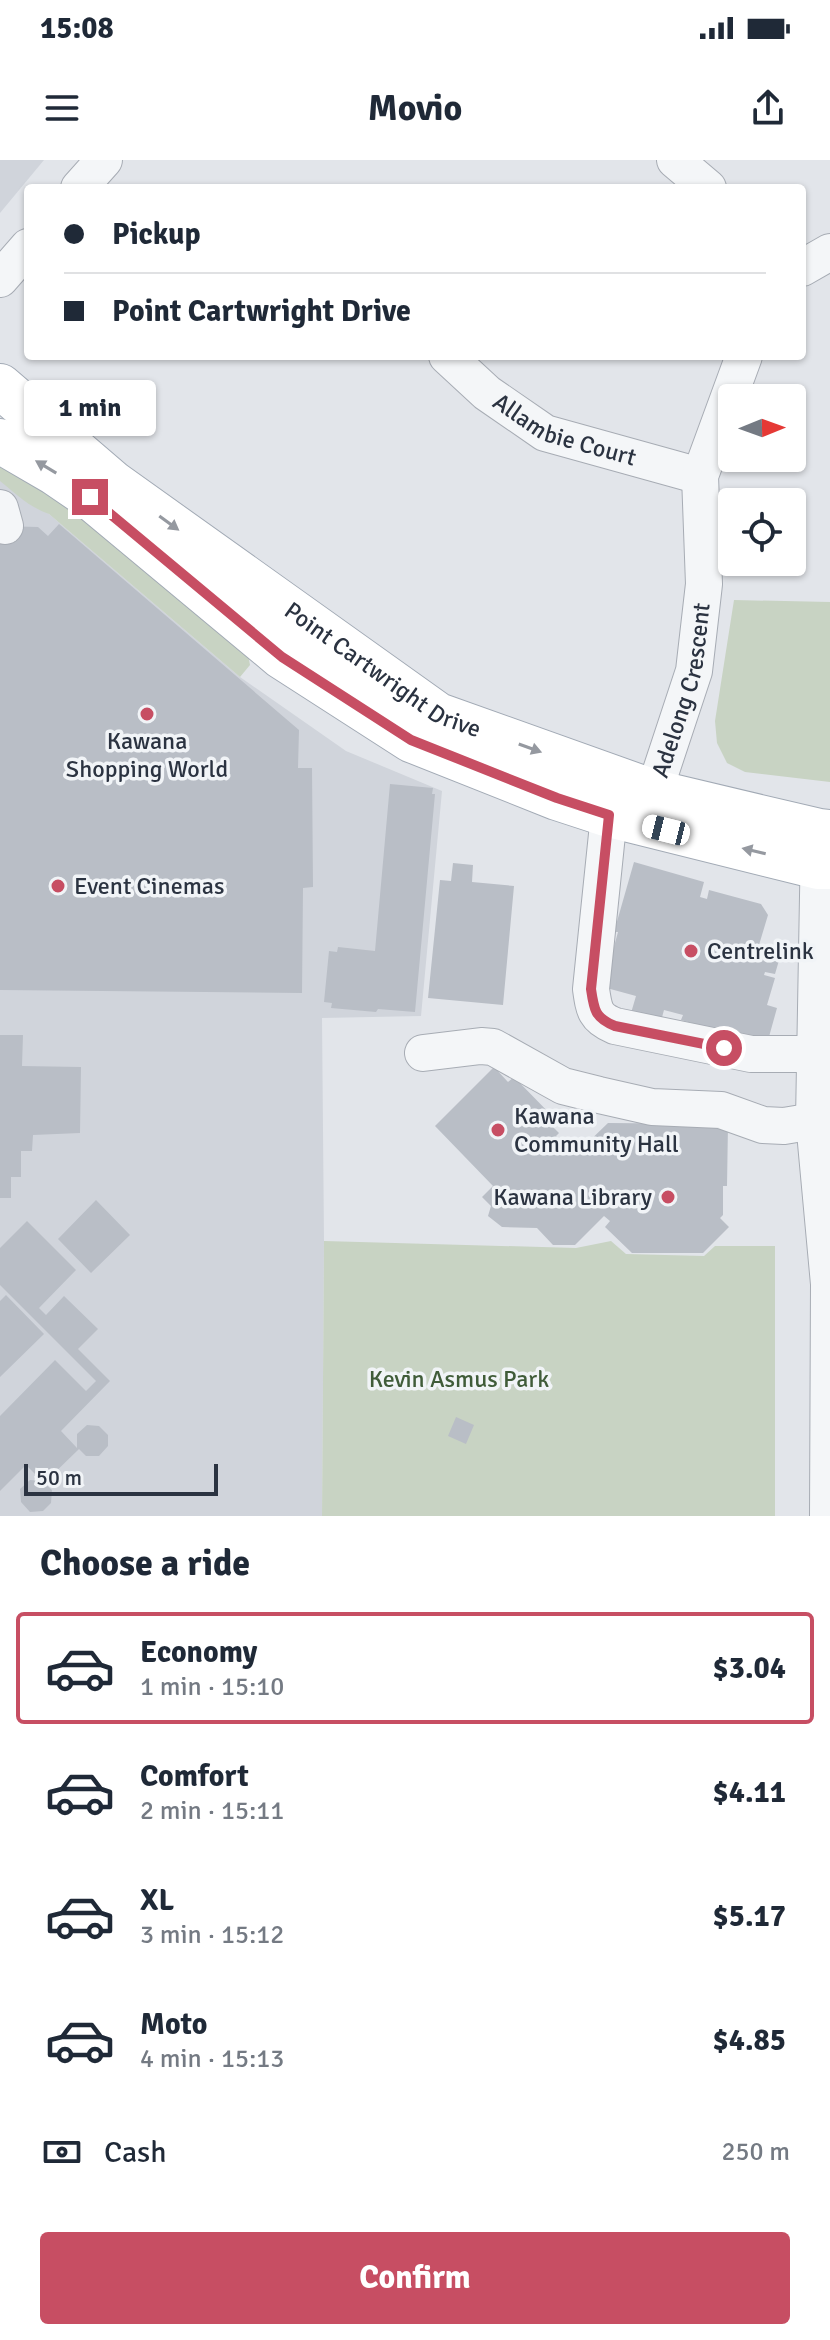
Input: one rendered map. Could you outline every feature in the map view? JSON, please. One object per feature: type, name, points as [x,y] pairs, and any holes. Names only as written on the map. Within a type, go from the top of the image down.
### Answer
[{"type":"main road","name":"Point Cartwright Drive","points":[[0,386],[113,483],[438,715],[824,849]]},
{"type":"main road","name":"Point Cartwright Drive","points":[[0,441],[90,497],[282,657],[411,740],[557,798],[609,815],[824,849]]},
{"type":"street","points":[[83,184],[104,160]]},
{"type":"street","points":[[675,160],[703,184]]},
{"type":"street","points":[[0,279],[24,252]]},
{"type":"street","points":[[806,266],[830,252]]},
{"type":"street","name":"Allambie Court","points":[[451,360],[487,393],[545,433],[700,476]]},
{"type":"street","name":"Adelong Crescent","points":[[654,792],[694,671],[704,584],[700,476],[743,360]]},
{"type":"street","points":[[609,815],[591,989],[593,1007],[602,1020],[615,1026],[751,1054],[815,1054]]},
{"type":"street","points":[[824,849],[814,1121],[825,1189],[829,1284],[828,1516]]},
{"type":"street","points":[[423,1053],[493,1047],[563,1086],[599,1095],[652,1107],[721,1110],[763,1125],[784,1126],[814,1121]]},
{"type":"shaded area","points":[[0,160],[44,160],[24,184],[0,213]]},
{"type":"shaded area","points":[[0,476],[240,677],[346,751],[442,791],[421,1016],[322,1018],[322,1516],[0,1516]]},
{"type":"green space","points":[[0,462],[56,497],[248,655],[250,665],[240,677],[49,514],[29,504],[0,481]]},
{"type":"green space","points":[[734,600],[830,602],[830,782],[745,772],[727,763],[717,743],[715,721]]},
{"type":"green space","name":"Kevin Asmus Park","points":[[324,1241],[576,1248],[611,1241],[626,1254],[704,1256],[715,1246],[775,1246],[775,1516],[322,1516]]},
{"type":"building","name":"Kawana Shopping World","points":[[59,524],[299,730],[298,768],[312,768],[313,887],[303,888],[302,993],[0,990],[0,526],[38,527],[48,536]]},
{"type":"building","points":[[390,784],[433,788],[432,794],[435,794],[415,1012],[331,1008],[332,1003],[324,1002],[329,951],[337,952],[338,947],[375,951]]},
{"type":"building","name":"Centrelink","points":[[634,862],[704,882],[700,897],[707,899],[709,890],[761,904],[768,915],[759,945],[770,948],[769,953],[780,957],[775,974],[765,972],[764,975],[775,978],[767,1005],[777,1008],[767,1044],[681,1020],[683,1015],[664,1010],[661,1021],[631,1013],[636,996],[603,987],[618,932],[614,932]]},
{"type":"building","points":[[453,863],[473,865],[472,882],[514,886],[503,1005],[428,998],[440,880],[451,881]]},
{"type":"building","points":[[0,1035],[23,1035],[22,1066],[81,1067],[80,1133],[33,1135],[32,1151],[21,1151],[21,1177],[11,1177],[11,1198],[0,1198]]},
{"type":"building","points":[[494,1067],[508,1082],[514,1077],[558,1122],[553,1127],[559,1133],[556,1136],[560,1140],[551,1149],[574,1148],[579,1151],[608,1123],[728,1124],[727,1186],[723,1186],[723,1215],[720,1218],[729,1227],[703,1253],[632,1253],[605,1227],[610,1221],[604,1216],[575,1245],[553,1245],[537,1228],[502,1227],[488,1216],[491,1206],[482,1197],[493,1186],[435,1126]]},
{"type":"building","points":[[96,1200],[130,1235],[91,1273],[58,1239]]},
{"type":"building","points":[[27,1221],[76,1270],[39,1308],[46,1315],[64,1296],[98,1329],[78,1349],[110,1381],[61,1431],[77,1448],[77,1434],[87,1425],[99,1426],[108,1435],[108,1446],[99,1456],[86,1456],[79,1449],[44,1483],[52,1490],[51,1503],[43,1511],[30,1512],[21,1502],[20,1489],[30,1480],[42,1481],[26,1465],[0,1491],[0,1416],[55,1360],[86,1391],[96,1381],[0,1285],[0,1248]]},
{"type":"building","points":[[6,1295],[44,1334],[0,1377],[0,1301]]},
{"type":"building","points":[[456,1417],[474,1425],[466,1444],[448,1436]]},
{"type":"place","name":"Kawana Shopping World","points":[[147,714]]},
{"type":"place","name":"Event Cinemas","points":[[58,886]]},
{"type":"place","name":"Centrelink","points":[[691,951]]},
{"type":"place","name":"Kawana Community Hall","points":[[498,1130]]},
{"type":"place","name":"Kawana Library","points":[[668,1197]]},
{"type":"route","points":[[90,497],[282,657],[411,740],[557,798],[609,815],[591,989],[593,1007],[602,1020],[615,1026],[724,1048]]}]
